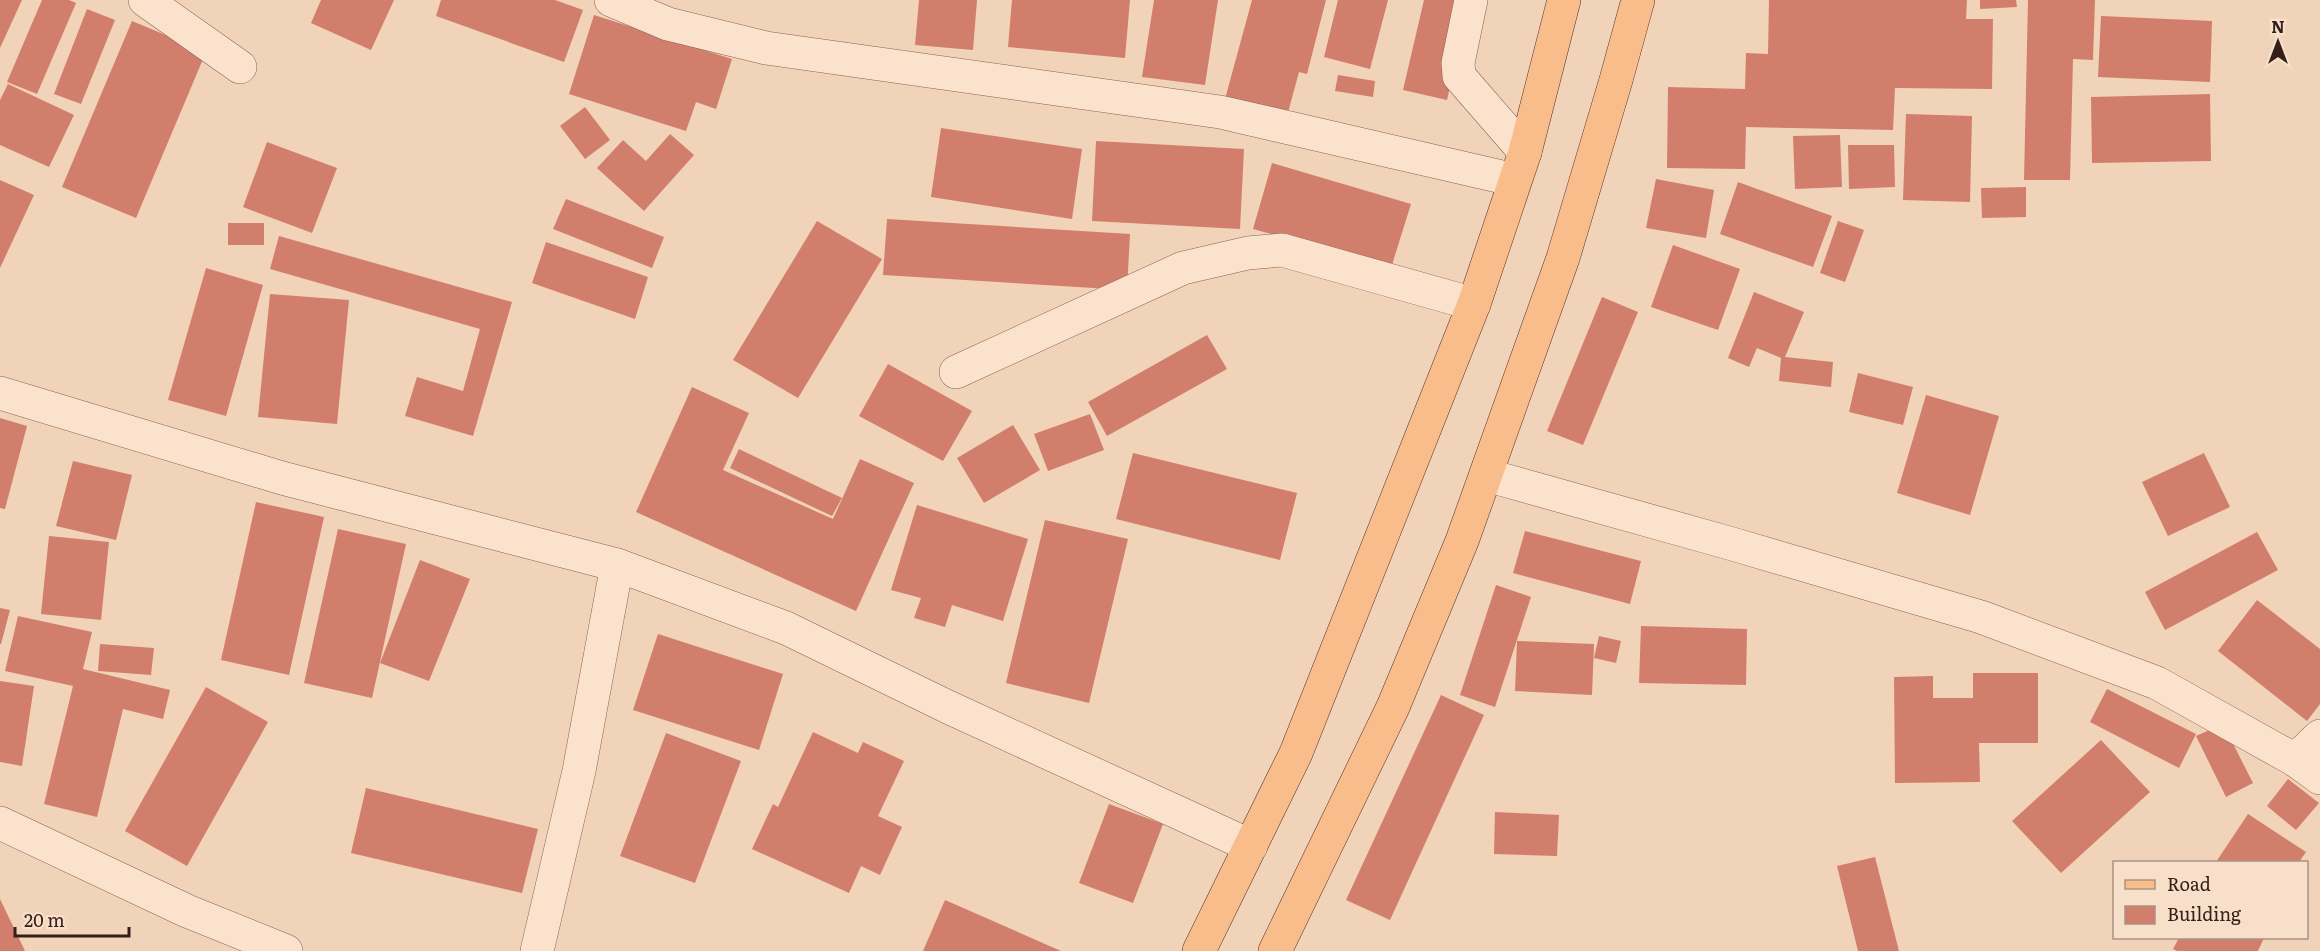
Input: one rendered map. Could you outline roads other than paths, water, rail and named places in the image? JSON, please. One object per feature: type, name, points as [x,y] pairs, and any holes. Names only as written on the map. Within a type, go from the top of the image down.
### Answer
[{"type":"main road","points":[[1199,951],[1296,753],[1474,304],[1520,166],[1564,0]]},
{"type":"main road","points":[[1275,951],[1393,707],[1462,541],[1563,258],[1638,0]]},
{"type":"street","points":[[145,0],[240,67]]},
{"type":"street","points":[[611,0],[668,24],[766,48],[1220,112],[1520,166]]},
{"type":"street","points":[[1472,0],[1458,63],[1459,76],[1520,166]]},
{"type":"street","points":[[957,372],[1183,268],[1248,253],[1282,250],[1474,304]]},
{"type":"street","points":[[0,393],[282,478],[617,565],[786,628],[948,707],[1251,846]]},
{"type":"street","points":[[1486,475],[1982,617],[2157,683],[2308,769],[2320,736]]},
{"type":"street","points":[[537,951],[579,771],[617,565]]},
{"type":"street","points":[[0,823],[187,911],[286,951]]}]
